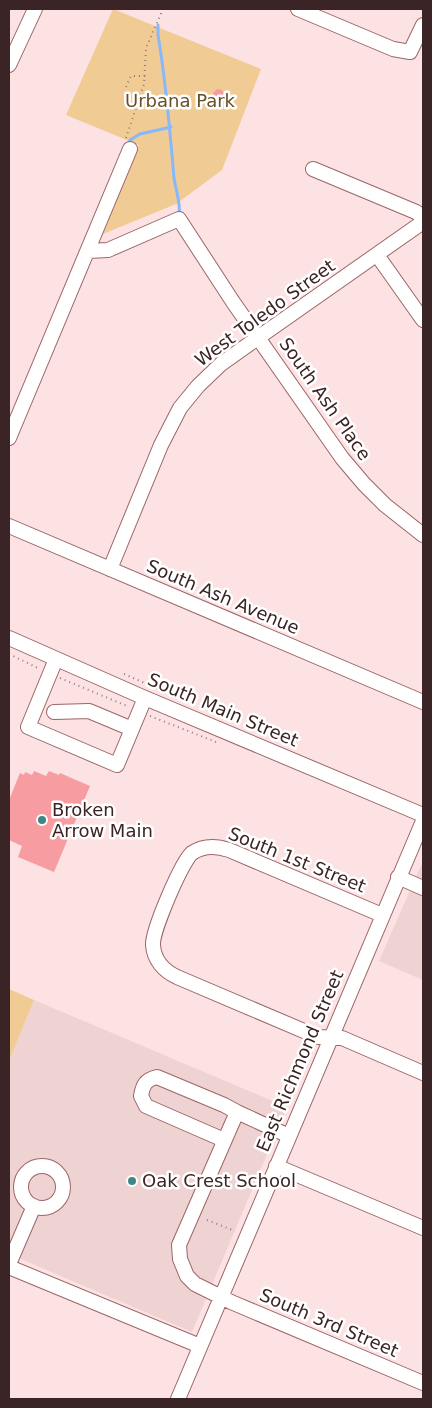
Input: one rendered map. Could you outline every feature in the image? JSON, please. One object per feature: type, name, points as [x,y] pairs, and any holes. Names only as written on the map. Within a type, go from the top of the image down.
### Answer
[{"type":"street","points":[[9,65],[13,40],[35,9]]},
{"type":"street","points":[[298,9],[393,49],[410,52],[423,25]]},
{"type":"street","points":[[10,433],[88,251],[127,147]]},
{"type":"street","points":[[313,169],[416,212],[423,217]]},
{"type":"street","name":"South Ash Place","points":[[88,251],[108,250],[179,219],[233,302],[342,458],[385,505],[423,536]]},
{"type":"street","name":"West Toledo Street","points":[[110,569],[161,445],[180,408],[208,376],[258,337],[423,222]]},
{"type":"street","points":[[377,255],[423,320]]},
{"type":"street","name":"South Ash Avenue","points":[[9,526],[423,702]]},
{"type":"street","name":"South Main Street","points":[[9,638],[145,698],[423,815]]},
{"type":"street","points":[[56,659],[28,727],[117,764],[145,698]]},
{"type":"street","points":[[54,712],[89,711],[132,729]]},
{"type":"street","name":"East Richmond Street","points":[[178,1399],[423,820]]},
{"type":"street","name":"South 1st Street","points":[[330,1038],[318,1037],[177,978],[163,969],[156,958],[153,946],[156,928],[185,860],[197,850],[218,847],[230,850],[382,915]]},
{"type":"street","points":[[398,877],[423,888]]},
{"type":"street","points":[[330,1038],[342,1038],[423,1073]]},
{"type":"street","points":[[224,1140],[146,1106],[141,1096],[144,1084],[148,1079],[157,1077],[224,1105],[289,1136]]},
{"type":"street","name":"South 3rd Street","points":[[237,1112],[180,1245],[180,1259],[191,1280],[221,1297],[423,1383]]},
{"type":"street","points":[[276,1166],[423,1228]]},
{"type":"street","points":[[34,1206],[9,1266],[200,1346]]},
{"type":"path","points":[[127,147],[144,84],[146,48],[164,9]]},
{"type":"path","points":[[126,87],[131,76],[145,76]]},
{"type":"path","points":[[207,1220],[238,1233]]},
{"type":"shaded area","points":[[423,861],[423,980],[379,961]]},
{"type":"shaded area","name":"Oak Crest School","points":[[34,1000],[287,1107],[192,1332],[9,1254],[9,1061]]},
{"type":"green space","name":"Urbana Park","points":[[113,9],[261,69],[222,170],[176,204],[103,234],[139,145],[66,115]]},
{"type":"green space","points":[[9,989],[34,1000],[9,1061]]},
{"type":"building","points":[[217,89],[222,90],[224,95],[221,100],[215,99],[213,93]]},
{"type":"building","name":"Broken Arrow Main","points":[[34,771],[46,776],[49,771],[59,775],[60,773],[90,786],[54,872],[18,857],[22,846],[9,840],[9,800],[20,773],[24,775],[25,772],[32,775]]},
{"type":"waterway","points":[[158,25],[179,216]]},
{"type":"waterway","points":[[129,146],[130,140],[140,134],[171,127]]},
{"type":"place","name":"Broken Arrow Main","points":[[42,820]]},
{"type":"place","name":"Oak Crest School","points":[[132,1181]]}]
